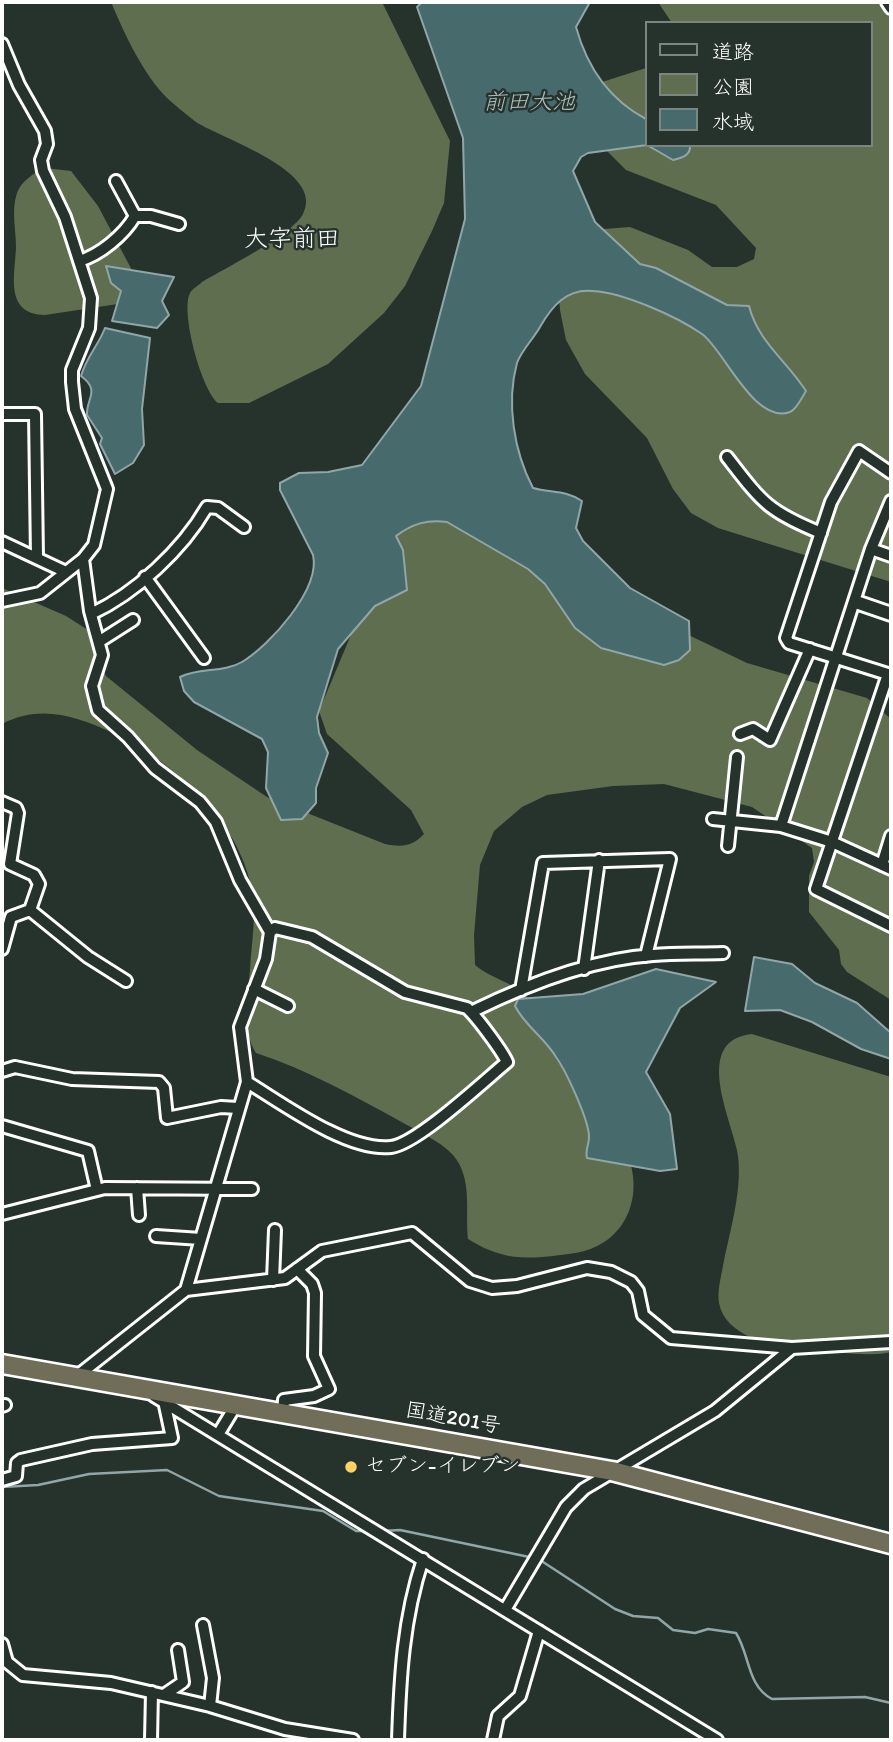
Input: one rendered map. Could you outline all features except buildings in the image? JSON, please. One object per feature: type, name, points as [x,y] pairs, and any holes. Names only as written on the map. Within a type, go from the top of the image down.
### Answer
[{"type":"highway","name":"国道201号","points":[[2,1364],[612,1471],[891,1544]]},
{"type":"street","points":[[887,2],[891,8]]},
{"type":"street","points":[[2,44],[19,85],[45,131],[47,144],[41,159],[43,171],[65,217],[90,298],[89,328],[72,370],[72,382],[75,409],[107,489],[94,545],[83,559],[40,593],[2,601]]},
{"type":"street","points":[[116,181],[135,216]]},
{"type":"street","points":[[79,261],[92,258],[128,228],[135,216]]},
{"type":"street","points":[[135,216],[151,216],[179,224]]},
{"type":"street","points":[[2,414],[35,414],[37,558]]},
{"type":"street","points":[[891,473],[859,451],[831,502],[786,638],[789,643],[890,675],[816,889],[891,926]]},
{"type":"street","points":[[727,457],[761,501],[782,517],[821,533]]},
{"type":"street","points":[[781,826],[835,657],[856,602],[871,549],[891,502]]},
{"type":"street","points":[[91,614],[145,578],[194,530],[207,507],[218,508],[244,527]]},
{"type":"street","points":[[2,542],[66,572]]},
{"type":"street","points":[[871,549],[891,556]]},
{"type":"street","points":[[83,559],[91,614],[102,655],[92,686],[98,710],[128,737],[155,768],[200,802],[216,822],[240,880],[264,916],[270,932],[266,958],[240,1027],[247,1082],[237,1108],[186,1290]]},
{"type":"street","points":[[145,578],[204,658]]},
{"type":"street","points":[[856,602],[891,614]]},
{"type":"street","points":[[100,641],[133,620]]},
{"type":"street","points":[[740,734],[753,729],[770,740],[810,649]]},
{"type":"street","points":[[727,846],[737,757]]},
{"type":"street","points":[[2,802],[16,808],[18,813],[10,864],[38,879],[30,910]]},
{"type":"street","points":[[713,819],[781,826],[831,842],[887,867],[891,836]]},
{"type":"street","points":[[521,990],[543,863],[670,859],[646,956]]},
{"type":"street","points":[[584,969],[599,860]]},
{"type":"street","points":[[2,949],[11,918],[30,910]]},
{"type":"street","points":[[30,910],[88,957],[126,981]]},
{"type":"street","points":[[247,1082],[320,1125],[357,1142],[373,1147],[393,1147],[438,1119],[507,1062],[502,1051],[494,1045],[467,1007],[405,992],[312,937],[275,928],[270,932]]},
{"type":"street","points":[[471,1012],[521,990],[584,969],[646,956],[723,953]]},
{"type":"street","points":[[254,989],[288,1006]]},
{"type":"street","points":[[2,1071],[15,1067],[72,1079],[159,1082],[164,1088],[167,1118],[221,1107],[237,1108]]},
{"type":"street","points":[[2,1126],[88,1151],[97,1191]]},
{"type":"street","points":[[2,1214],[97,1191],[216,1186],[252,1189]]},
{"type":"street","points":[[136,1188],[139,1215]]},
{"type":"street","points":[[273,1280],[275,1230]]},
{"type":"street","points":[[76,1377],[186,1290],[285,1278],[322,1251],[412,1233],[470,1281],[492,1288],[517,1286],[587,1268],[611,1272],[631,1282],[638,1291],[643,1315],[671,1338],[792,1348],[891,1342]]},
{"type":"street","points":[[156,1236],[201,1239]]},
{"type":"street","points":[[283,1412],[284,1400],[314,1396],[329,1390],[314,1356],[315,1293],[312,1284],[297,1269]]},
{"type":"street","points":[[505,1610],[566,1507],[584,1489],[715,1411],[792,1348]]},
{"type":"street","points":[[140,1388],[219,1433],[717,1740]]},
{"type":"street","points":[[2,1480],[16,1476],[17,1464],[21,1460],[92,1444],[172,1438],[164,1401]]},
{"type":"street","points":[[219,1433],[236,1405]]},
{"type":"street","points":[[398,1740],[400,1674],[408,1611],[423,1559]]},
{"type":"street","points":[[203,1625],[213,1678],[210,1706]]},
{"type":"street","points":[[493,1740],[498,1716],[520,1696],[539,1631]]},
{"type":"street","points":[[2,1644],[4,1663],[23,1675],[111,1683],[210,1706],[285,1729],[353,1740]]},
{"type":"street","points":[[164,1695],[183,1682],[178,1650]]},
{"type":"street","points":[[151,1740],[152,1692]]},
{"type":"green space","points":[[111,2],[382,2],[450,141],[444,203],[405,286],[384,313],[328,364],[249,403],[218,403],[205,383],[190,333],[190,293],[202,282],[257,251],[297,222],[303,214],[306,198],[300,184],[286,170],[268,158],[196,122],[167,98],[142,65]]},
{"type":"green space","points":[[658,2],[891,2],[891,582],[718,528],[691,513],[673,489],[647,438],[585,374],[566,340],[557,271],[604,229],[630,227],[688,250],[712,267],[737,267],[754,259],[756,248],[716,205],[626,170],[595,139],[602,82],[644,69],[644,147],[872,147],[872,21],[671,21]]},
{"type":"green space","points":[[45,168],[71,171],[98,206],[134,274],[131,302],[45,315],[23,308],[15,291],[14,281],[15,200],[25,181]]},
{"type":"green space","points":[[421,507],[747,663],[867,698],[891,719],[891,1000],[847,972],[841,964],[839,950],[809,912],[809,876],[814,862],[812,848],[752,807],[664,784],[613,786],[547,795],[522,807],[494,831],[480,865],[474,935],[475,965],[519,990],[542,1013],[619,1136],[633,1173],[634,1189],[626,1219],[606,1241],[575,1253],[532,1258],[507,1256],[468,1239],[466,1185],[453,1155],[427,1136],[328,1083],[256,1053],[248,1034],[247,1023],[254,910],[245,865],[219,818],[181,777],[136,745],[71,717],[30,715],[2,724],[2,588],[66,616],[88,630],[98,642],[98,657],[106,676],[197,750],[267,797],[385,844],[411,844],[424,834],[411,810],[327,734],[319,711],[387,549],[402,527]]},
{"type":"green space","points":[[752,1034],[891,1077],[891,1352],[859,1354],[777,1346],[740,1332],[723,1314],[719,1303],[719,1289],[735,1208],[739,1164],[723,1100],[719,1064],[724,1050],[734,1039]]},
{"type":"water","name":"前田大池","points":[[422,2],[590,2],[576,27],[593,69],[621,102],[644,118],[644,145],[588,153],[581,157],[573,171],[595,222],[640,264],[656,268],[727,305],[749,306],[766,341],[806,391],[793,410],[777,413],[752,397],[702,334],[678,320],[649,306],[606,293],[575,292],[561,300],[550,312],[517,363],[512,411],[526,474],[533,488],[564,493],[582,501],[576,528],[583,541],[630,588],[689,621],[690,650],[679,660],[664,665],[601,648],[575,628],[545,584],[528,569],[447,522],[426,522],[408,528],[396,536],[403,550],[407,590],[375,606],[338,649],[317,717],[319,733],[328,753],[316,788],[316,803],[302,819],[281,820],[266,788],[268,752],[262,739],[194,702],[184,691],[180,677],[227,668],[242,662],[266,643],[301,600],[313,569],[313,555],[280,490],[280,483],[299,473],[328,472],[362,465],[421,386],[465,219],[463,138],[417,7]]},
{"type":"water","points":[[650,147],[690,147],[685,156],[673,160]]},
{"type":"water","points":[[106,266],[174,277],[162,301],[169,315],[157,328],[112,321],[121,291],[111,283]]},
{"type":"water","points":[[105,328],[150,338],[142,409],[144,445],[133,463],[115,474],[100,444],[102,438],[87,415],[91,390],[81,376]]},
{"type":"water","points":[[754,957],[792,964],[815,983],[857,1003],[891,1033],[891,1059],[861,1049],[812,1022],[780,1010],[745,1011]]},
{"type":"water","points":[[656,969],[716,982],[680,1008],[646,1072],[670,1114],[677,1169],[660,1171],[587,1158],[588,1129],[571,1084],[551,1050],[515,1006],[518,999],[583,994]]},
{"type":"waterway","points":[[2,1487],[38,1485],[89,1474],[167,1470],[219,1496],[323,1511],[356,1531],[369,1531]]},
{"type":"waterway","points":[[382,1531],[400,1530],[534,1558]]},
{"type":"waterway","points":[[540,1560],[615,1609],[633,1616],[658,1618],[673,1630],[695,1633],[708,1629],[736,1633],[753,1678],[772,1699],[865,1697],[891,1703]]},
{"type":"place","name":"セブン-イレブン","points":[[351,1467]]},
{"type":"district","name":"大字前田","points":[[292,240]]}]
